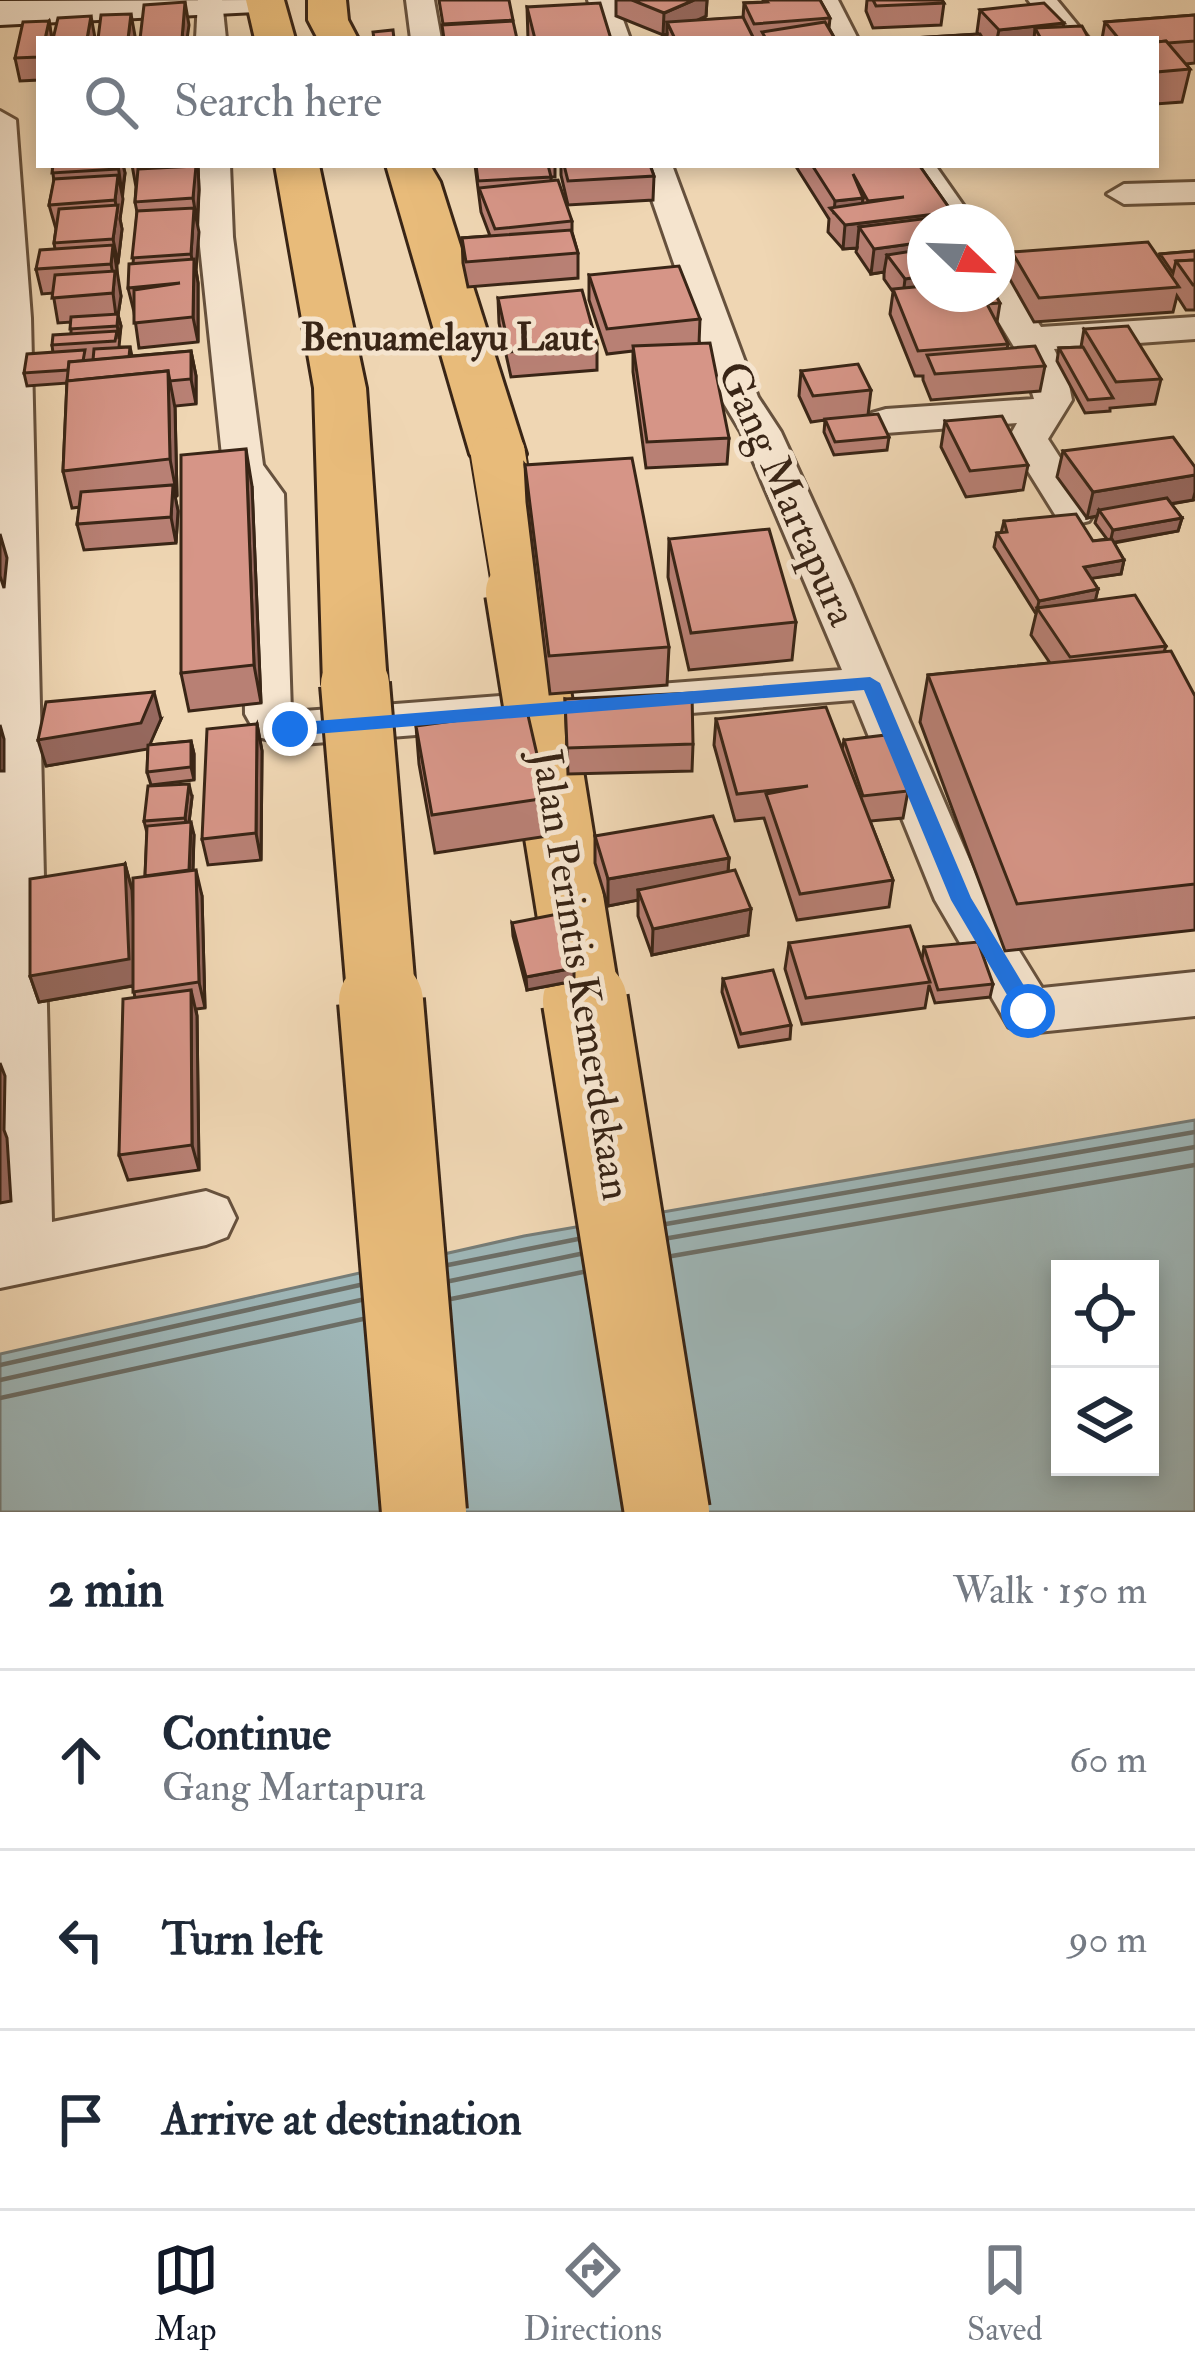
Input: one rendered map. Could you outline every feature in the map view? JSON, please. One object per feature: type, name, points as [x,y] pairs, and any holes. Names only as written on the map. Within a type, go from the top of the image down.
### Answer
[{"type":"highway","points":[[261,0],[273,36]]},
{"type":"highway","points":[[327,0],[328,20],[336,36]]},
{"type":"highway","points":[[298,168],[340,388],[356,684],[424,1512]]},
{"type":"highway","name":"Jalan Perintis Kemerdekaan","points":[[410,168],[498,454],[667,1512]]},
{"type":"main road","points":[[0,13],[211,21],[261,0]]},
{"type":"street","points":[[420,0],[426,36]]},
{"type":"street","points":[[602,0],[614,36]]},
{"type":"street","points":[[824,0],[842,36]]},
{"type":"street","points":[[1042,0],[1072,36]]},
{"type":"street","points":[[1,148],[13,318],[11,1258],[206,1218]]},
{"type":"street","points":[[214,168],[216,237],[243,465],[263,494],[268,714],[275,724],[290,729],[870,683]]},
{"type":"street","name":"Gang Martapura","points":[[657,168],[739,397],[761,432],[961,900],[1028,1011],[1195,994]]},
{"type":"street","points":[[921,168],[946,204]]},
{"type":"street","points":[[1124,194],[1195,192]]},
{"type":"street","points":[[1015,302],[1054,394],[1051,409],[1028,431],[1028,439],[1074,512]]},
{"type":"street","points":[[1030,339],[1195,328]]},
{"type":"street","points":[[886,421],[1051,409]]},
{"type":"water","points":[[1195,1120],[1195,1512],[0,1512],[0,1354],[524,1236]]},
{"type":"building","points":[[439,0],[509,0],[513,20],[443,24]]},
{"type":"building","points":[[632,0],[694,0],[664,13]]},
{"type":"building","points":[[820,0],[830,18],[754,24],[744,3]]},
{"type":"building","points":[[873,0],[942,0],[944,3],[876,6]]},
{"type":"building","points":[[185,2],[182,36],[140,36],[144,5]]},
{"type":"building","points":[[600,3],[610,36],[534,36],[527,7]]},
{"type":"building","points":[[1044,3],[1064,23],[999,30],[980,10]]},
{"type":"building","points":[[131,14],[128,36],[98,36],[101,15]]},
{"type":"building","points":[[1195,15],[1195,41],[1168,43],[1159,42],[1159,36],[1117,36],[1105,22]]},
{"type":"building","points":[[91,16],[88,36],[54,36],[58,18]]},
{"type":"building","points":[[743,17],[752,36],[674,36],[667,22]]},
{"type":"building","points":[[49,21],[46,36],[36,36],[36,57],[15,58],[23,22]]},
{"type":"building","points":[[513,21],[516,36],[444,36],[442,25]]},
{"type":"building","points":[[825,22],[833,36],[764,36],[762,32]]},
{"type":"building","points":[[1082,26],[1087,36],[1039,36],[1035,28]]},
{"type":"building","points":[[393,30],[394,36],[374,36],[373,32]]},
{"type":"building","points":[[1166,41],[1190,69],[1159,72],[1159,42]]},
{"type":"building","points":[[53,168],[117,168],[117,169],[52,173]]},
{"type":"building","points":[[196,168],[193,198],[135,202],[138,169]]},
{"type":"building","points":[[476,168],[549,168],[551,177],[478,181]]},
{"type":"building","points":[[565,168],[651,168],[654,176],[568,181]]},
{"type":"building","points":[[814,168],[921,168],[946,204],[907,204],[907,217],[845,225],[830,208],[904,197],[868,201],[853,174],[863,198],[835,201]]},
{"type":"building","points":[[118,175],[115,200],[49,205],[54,179]]},
{"type":"building","points":[[558,180],[572,221],[495,229],[479,188]]},
{"type":"building","points":[[118,205],[113,239],[54,243],[59,209]]},
{"type":"building","points":[[194,208],[191,254],[132,258],[137,211]]},
{"type":"building","points":[[907,221],[907,244],[874,249],[859,227]]},
{"type":"building","points":[[571,230],[578,253],[466,262],[462,238]]},
{"type":"building","points":[[1148,242],[1179,287],[1039,298],[1015,252]]},
{"type":"building","points":[[113,245],[111,264],[36,269],[40,250]]},
{"type":"building","points":[[1195,251],[1195,260],[1176,261],[1173,273],[1160,254]]},
{"type":"building","points":[[907,252],[907,279],[905,279],[887,255]]},
{"type":"building","points":[[194,259],[193,317],[134,323],[134,290],[180,283],[128,288],[129,264]]},
{"type":"building","points":[[1195,260],[1195,285],[1193,285],[1176,261]]},
{"type":"building","points":[[679,266],[700,319],[607,329],[589,275]]},
{"type":"building","points":[[115,271],[113,293],[52,298],[55,275]]},
{"type":"building","points":[[907,288],[907,312],[991,312],[1008,344],[918,351],[893,289]]},
{"type":"building","points":[[582,290],[597,344],[510,352],[498,298]]},
{"type":"building","points":[[118,314],[117,326],[70,329],[71,317]]},
{"type":"building","points":[[1128,326],[1161,379],[1116,382],[1084,329]]},
{"type":"building","points":[[117,331],[115,341],[52,345],[53,335]]},
{"type":"building","points":[[710,343],[729,438],[647,442],[633,346]]},
{"type":"building","points":[[1035,346],[1045,366],[935,374],[927,355]]},
{"type":"building","points":[[130,347],[129,357],[93,360],[94,349]]},
{"type":"building","points":[[1083,347],[1113,398],[1088,400],[1059,348]]},
{"type":"building","points":[[85,350],[83,361],[69,362],[68,370],[24,373],[27,354]]},
{"type":"building","points":[[191,351],[191,379],[170,381],[168,371],[67,381],[69,362]]},
{"type":"building","points":[[858,364],[871,390],[813,396],[801,371]]},
{"type":"building","points":[[168,371],[170,459],[63,471],[67,381]]},
{"type":"building","points":[[878,414],[889,437],[835,442],[825,419]]},
{"type":"building","points":[[1002,416],[1028,465],[970,471],[945,421]]},
{"type":"building","points":[[1173,437],[1195,467],[1195,475],[1093,492],[1063,451]]},
{"type":"building","points":[[246,449],[254,665],[181,673],[181,455]]},
{"type":"building","points":[[632,458],[669,647],[549,656],[525,465]]},
{"type":"building","points":[[173,485],[171,517],[77,524],[81,492]]},
{"type":"building","points":[[1167,498],[1182,518],[1113,530],[1099,510]]},
{"type":"building","points":[[1076,514],[1093,541],[1112,539],[1124,560],[1084,567],[1098,589],[1039,601],[997,533],[1007,532],[1004,521]]},
{"type":"building","points":[[769,529],[796,622],[691,633],[669,539]]},
{"type":"building","points":[[1135,595],[1166,646],[1070,657],[1037,608]]},
{"type":"building","points":[[1171,651],[1195,696],[1195,884],[1017,904],[928,675]]},
{"type":"building","points":[[154,692],[141,723],[38,740],[46,702]]},
{"type":"building","points":[[692,693],[693,744],[567,748],[565,699]]},
{"type":"building","points":[[826,707],[893,880],[800,894],[766,794],[808,786],[737,794],[716,719]]},
{"type":"building","points":[[527,711],[547,798],[432,815],[416,726]]},
{"type":"building","points":[[257,724],[256,833],[202,839],[207,729]]},
{"type":"building","points":[[886,735],[908,791],[863,796],[844,740]]},
{"type":"building","points":[[191,741],[191,767],[147,772],[148,745]]},
{"type":"building","points":[[189,784],[185,818],[144,821],[148,786]]},
{"type":"building","points":[[713,816],[729,858],[608,879],[595,836]]},
{"type":"building","points":[[191,822],[189,870],[145,876],[147,826]]},
{"type":"building","points":[[125,864],[129,959],[30,976],[30,879]]},
{"type":"building","points":[[196,870],[199,982],[133,992],[133,878]]},
{"type":"building","points":[[735,870],[751,909],[653,929],[638,890]]},
{"type":"building","points":[[558,914],[574,968],[526,977],[512,923]]},
{"type":"building","points":[[910,926],[930,982],[806,998],[789,943]]},
{"type":"building","points":[[978,942],[993,984],[938,990],[924,947]]},
{"type":"building","points":[[773,970],[791,1025],[741,1034],[723,979]]},
{"type":"building","points":[[191,990],[192,1145],[119,1155],[123,999]]},
{"type":"district","name":"Benuamelayu Laut","points":[[447,337]]},
{"type":"route","points":[[290,729],[870,683],[961,900],[1028,1011]]}]
